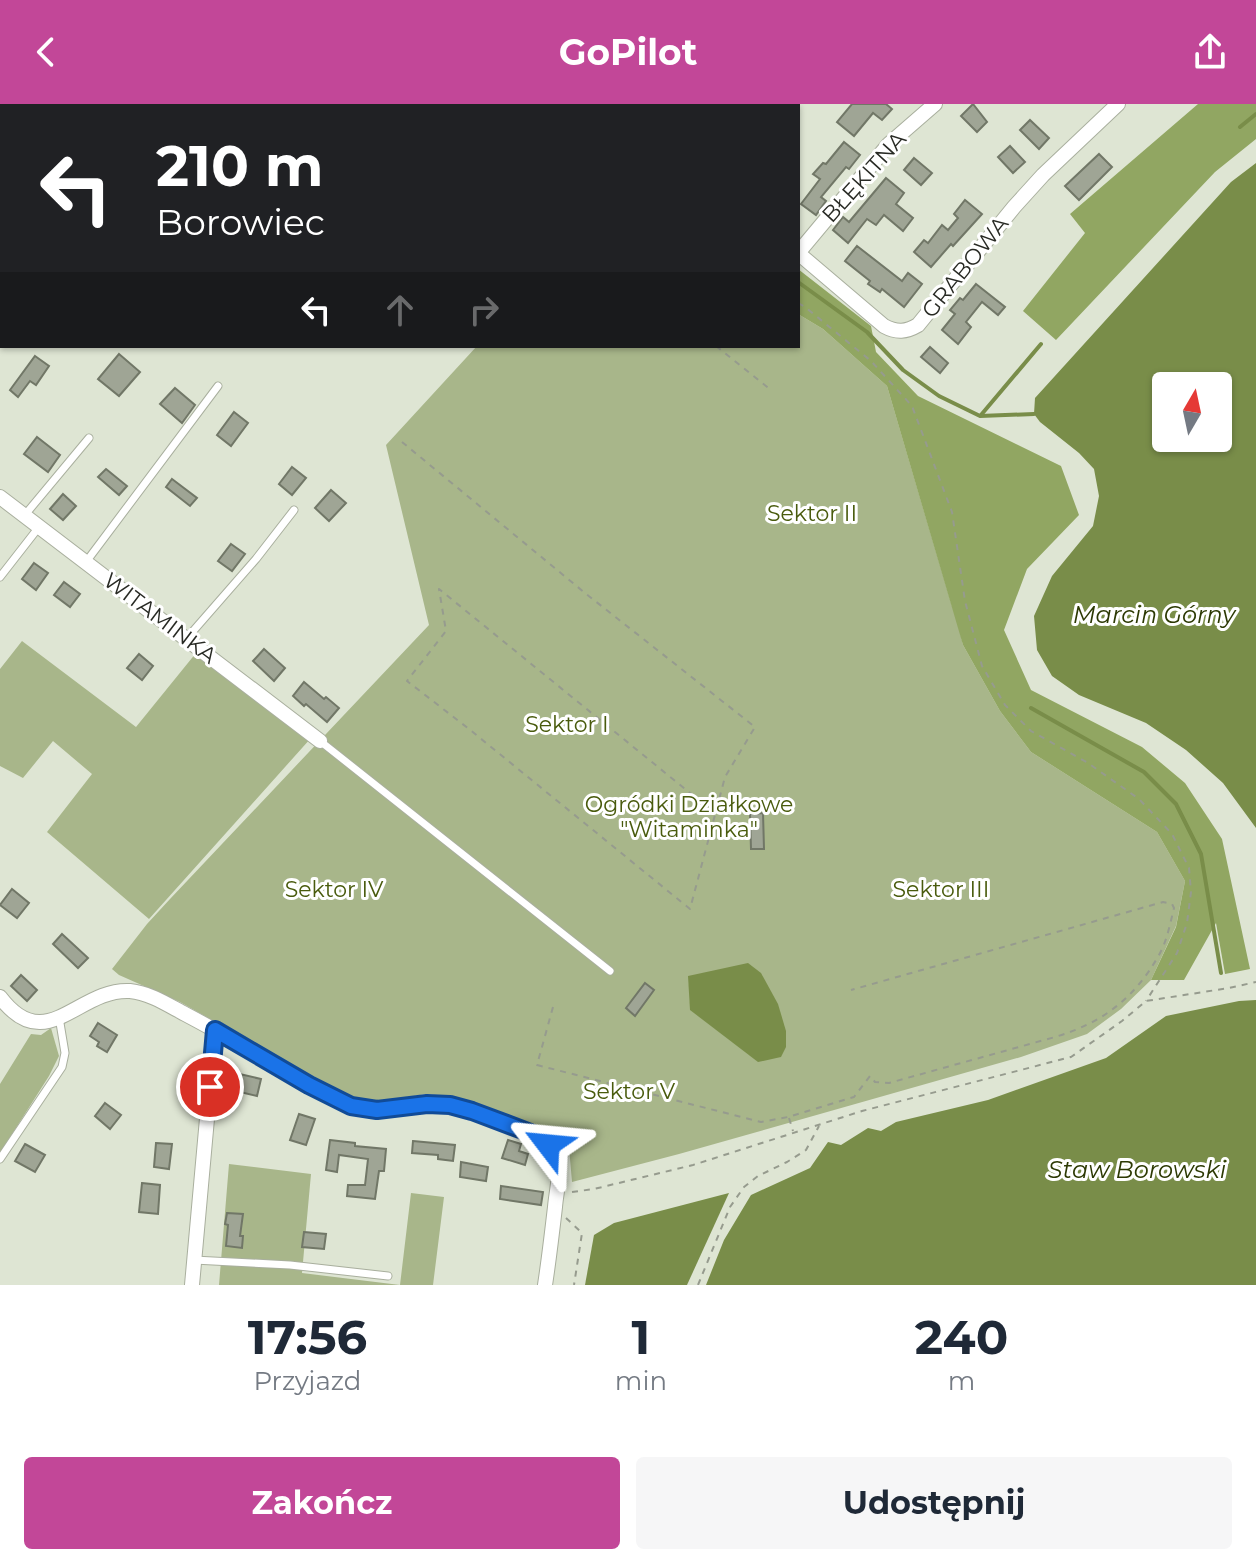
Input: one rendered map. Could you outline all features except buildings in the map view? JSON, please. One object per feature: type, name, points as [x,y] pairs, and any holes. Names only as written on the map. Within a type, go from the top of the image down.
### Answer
[{"type":"street","name":"BŁĘKITNA","points":[[800,251],[889,144],[935,104]]},
{"type":"street","name":"GRABOWA","points":[[800,255],[884,326],[892,331],[911,330],[1043,175],[1118,104]]},
{"type":"street","name":"WITAMINKA","points":[[0,497],[320,741]]},
{"type":"street","points":[[0,997],[12,1012],[26,1020],[47,1022],[109,995],[131,991],[152,997],[351,1106],[377,1110],[427,1104],[450,1105],[534,1135],[548,1145],[559,1169],[545,1285]]},
{"type":"street","points":[[192,1285],[215,1030]]},
{"type":"lane","points":[[86,562],[218,386]]},
{"type":"lane","points":[[24,516],[89,438]]},
{"type":"lane","points":[[187,638],[294,510]]},
{"type":"lane","points":[[0,577],[39,527]]},
{"type":"lane","points":[[320,741],[610,971]]},
{"type":"lane","points":[[0,1159],[62,1067],[65,1053],[59,1017]]},
{"type":"lane","points":[[194,1260],[290,1265],[388,1276]]},
{"type":"path","points":[[574,1285],[582,1233],[556,1201],[693,1165],[877,1107],[1071,1057],[1146,1001],[1177,953],[1187,923],[1191,892],[1189,868],[1172,834],[1139,799],[1088,763],[1031,731],[1005,705],[982,666],[965,601],[952,512],[912,406],[871,361],[800,304]]},
{"type":"path","points":[[718,348],[771,390]]},
{"type":"path","points":[[402,442],[585,593],[755,727],[725,777],[717,808],[690,909],[407,681],[446,631],[439,589],[690,793],[717,808]]},
{"type":"path","points":[[553,1007],[537,1065],[761,1122],[854,1097],[870,1076],[875,1082],[889,1083],[1073,1032],[1099,1020],[1132,994],[1159,954],[1174,908],[1172,904],[1163,902],[851,990]]},
{"type":"path","points":[[1146,1001],[1256,982]]},
{"type":"path","points":[[788,1117],[794,1133]]},
{"type":"path","points":[[698,1285],[730,1207],[744,1187],[806,1150],[819,1125]]},
{"type":"green space","name":"Ogródki Działkowe \"Witaminka\"","points":[[800,315],[823,329],[887,386],[963,645],[1000,711],[1031,752],[1157,832],[1185,881],[1176,926],[1151,980],[1121,1009],[1087,1034],[1021,1057],[572,1182],[569,1147],[534,1124],[454,1097],[425,1094],[388,1101],[351,1099],[180,1002],[119,975],[112,969],[147,924],[429,625],[386,445],[475,348],[800,348]]},
{"type":"green space","points":[[22,641],[136,727],[196,653],[311,738],[149,919],[47,832],[92,774],[53,741],[23,778],[0,766],[0,669]]},
{"type":"green space","points":[[51,1028],[59,1056],[0,1153],[0,1084],[31,1034],[41,1035]]},
{"type":"green space","points":[[229,1164],[311,1174],[302,1273],[400,1285],[219,1285]]},
{"type":"green space","points":[[411,1193],[444,1197],[433,1285],[400,1285]]},
{"type":"shaded area","points":[[1198,104],[1256,104],[1256,139],[1215,172],[1056,340],[1023,311],[1085,233],[1070,214]]},
{"type":"shaded area","points":[[800,271],[871,326],[876,352],[918,396],[1061,466],[1079,515],[1027,569],[1004,630],[1031,690],[1142,747],[1185,783],[1222,839],[1250,969],[1225,974],[1216,923],[1184,980],[1151,980],[1176,927],[1185,881],[1157,832],[1031,752],[1000,711],[963,645],[887,386],[823,329],[800,315]]},
{"type":"water","name":"Marcin Górny","points":[[1256,163],[1256,828],[1223,783],[1186,750],[1146,723],[1079,695],[1052,676],[1037,650],[1034,616],[1052,576],[1093,526],[1099,496],[1094,469],[1040,422],[1034,414],[1035,398],[1231,182]]},
{"type":"water","points":[[748,963],[761,973],[778,1004],[786,1031],[786,1047],[781,1057],[758,1062],[690,1010],[688,976]]},
{"type":"water","name":"Staw Borowski","points":[[1256,1000],[1256,1285],[706,1285],[724,1240],[751,1195],[810,1168],[828,1142],[841,1145],[868,1128],[881,1131],[896,1122],[988,1100],[1106,1058],[1166,1016]]},
{"type":"water","points":[[729,1193],[687,1285],[585,1285],[594,1235],[614,1223]]},
{"type":"waterway","points":[[1240,127],[1256,114]]},
{"type":"waterway","points":[[800,283],[867,332],[903,370],[939,396],[980,416],[1034,414]]},
{"type":"waterway","points":[[981,415],[1041,344]]},
{"type":"waterway","points":[[1031,708],[1144,772],[1176,804],[1201,854],[1221,973]]},
{"type":"route","points":[[210,1087],[215,1030],[351,1106],[377,1110],[434,1104],[455,1106],[528,1132],[548,1145]]},
{"type":"park label","name":"Sektor II","points":[[812,513]]},
{"type":"park label","name":"Sektor I","points":[[567,724]]},
{"type":"park label","name":"Sektor IV","points":[[334,889]]},
{"type":"park label","name":"Sektor III","points":[[941,889]]},
{"type":"park label","name":"Sektor V","points":[[629,1091]]}]
